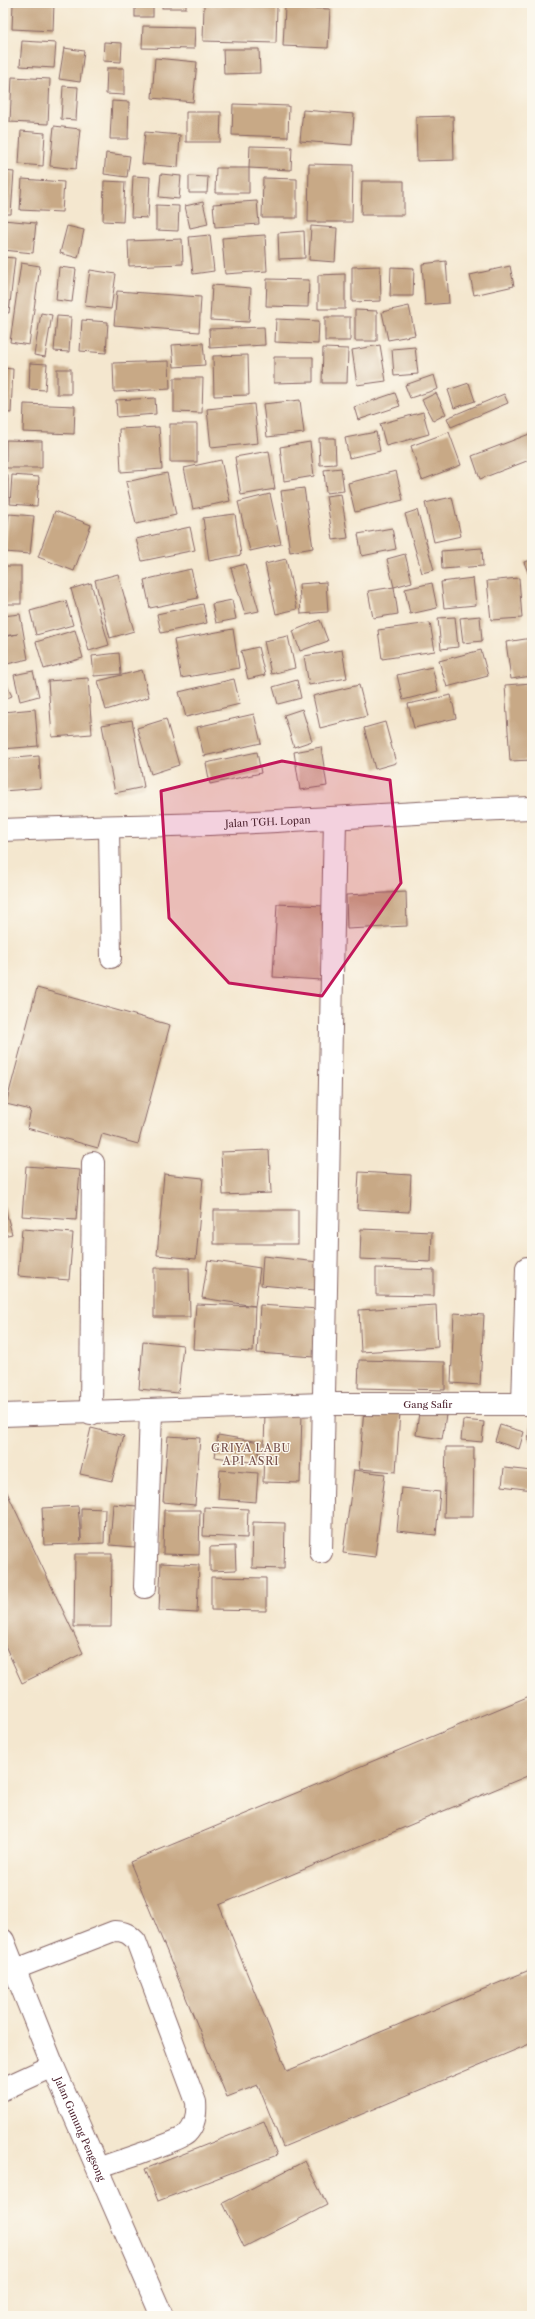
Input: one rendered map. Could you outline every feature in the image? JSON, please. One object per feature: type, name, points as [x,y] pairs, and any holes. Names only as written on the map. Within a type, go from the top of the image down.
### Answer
[{"type":"main road","name":"Jalan TGH. Lopan","points":[[3,830],[335,818],[417,812],[532,808]]},
{"type":"main road","points":[[320,1552],[335,818]]},
{"type":"main road","points":[[91,1414],[93,1163]]},
{"type":"main road","points":[[527,1268],[528,1404]]},
{"type":"main road","name":"Gang Safir","points":[[3,1415],[151,1412],[323,1404],[528,1404]]},
{"type":"main road","points":[[145,1587],[151,1412]]},
{"type":"main road","name":"Jalan Gunung Pengsong","points":[[3,1940],[16,1969],[53,2066],[162,2316]]},
{"type":"main road","points":[[3,2089],[53,2066]]},
{"type":"lane","points":[[110,827],[111,958]]},
{"type":"lane","points":[[16,1969],[114,1931],[122,1931],[130,1934],[136,1941],[196,2102],[197,2113],[195,2121],[186,2135],[98,2168]]},
{"type":"highlighted area","points":[[282,761],[390,780],[401,883],[322,996],[229,983],[169,918],[161,791]]},
{"type":"building","points":[[13,3],[54,3],[53,31],[12,29]]},
{"type":"building","points":[[135,3],[153,3],[153,17],[135,17]]},
{"type":"building","points":[[162,3],[186,3],[186,8],[162,8]]},
{"type":"building","points":[[204,5],[277,6],[276,43],[203,41]]},
{"type":"building","points":[[285,7],[330,9],[328,48],[283,46]]},
{"type":"building","points":[[143,26],[195,27],[194,49],[142,48]]},
{"type":"building","points":[[22,41],[56,43],[54,68],[20,66]]},
{"type":"building","points":[[104,42],[122,43],[121,62],[103,61]]},
{"type":"building","points":[[64,48],[84,51],[80,82],[59,79]]},
{"type":"building","points":[[223,49],[259,49],[260,73],[224,74]]},
{"type":"building","points":[[155,58],[197,62],[193,102],[152,98]]},
{"type":"building","points":[[107,68],[124,68],[124,95],[106,94]]},
{"type":"building","points":[[12,77],[50,79],[48,124],[10,122]]},
{"type":"building","points":[[63,86],[78,87],[76,120],[61,119]]},
{"type":"building","points":[[112,101],[129,102],[128,139],[110,139]]},
{"type":"building","points":[[233,104],[289,106],[288,137],[232,135]]},
{"type":"building","points":[[303,110],[354,114],[352,145],[300,141]]},
{"type":"building","points":[[186,112],[221,112],[220,142],[186,142]]},
{"type":"building","points":[[453,116],[454,160],[417,161],[416,117]]},
{"type":"building","points":[[54,126],[80,129],[76,169],[50,166]]},
{"type":"building","points":[[21,131],[45,133],[43,166],[19,164]]},
{"type":"building","points":[[145,132],[180,135],[178,167],[142,164]]},
{"type":"building","points":[[250,146],[292,147],[291,170],[249,168]]},
{"type":"building","points":[[106,153],[130,156],[127,177],[104,174]]},
{"type":"building","points":[[309,164],[353,165],[352,222],[308,222]]},
{"type":"building","points":[[216,168],[249,168],[249,193],[215,193]]},
{"type":"building","points":[[3,171],[14,172],[11,214],[3,214]]},
{"type":"building","points":[[161,174],[181,176],[179,199],[159,197]]},
{"type":"building","points":[[133,176],[150,177],[148,218],[131,217]]},
{"type":"building","points":[[189,176],[208,177],[207,193],[189,193]]},
{"type":"building","points":[[263,178],[297,179],[297,218],[262,218]]},
{"type":"building","points":[[22,179],[64,182],[62,212],[20,210]]},
{"type":"building","points":[[104,181],[125,182],[123,222],[103,221]]},
{"type":"building","points":[[362,181],[404,181],[404,215],[361,215]]},
{"type":"building","points":[[257,201],[259,224],[215,227],[213,204]]},
{"type":"building","points":[[203,202],[208,224],[190,228],[185,206]]},
{"type":"building","points":[[156,205],[179,206],[178,231],[156,230]]},
{"type":"building","points":[[3,220],[36,223],[33,253],[3,250]]},
{"type":"building","points":[[67,226],[84,230],[78,258],[60,253]]},
{"type":"building","points":[[311,226],[337,228],[335,262],[309,260]]},
{"type":"building","points":[[304,231],[305,258],[279,259],[278,233]]},
{"type":"building","points":[[210,235],[214,271],[193,274],[189,237]]},
{"type":"building","points":[[265,235],[267,271],[225,274],[222,238]]},
{"type":"building","points":[[182,239],[183,264],[129,266],[128,241]]},
{"type":"building","points":[[3,257],[15,258],[9,313],[3,312]]},
{"type":"building","points":[[446,261],[449,303],[425,305],[422,264]]},
{"type":"building","points":[[21,263],[40,266],[29,345],[10,342]]},
{"type":"building","points":[[380,266],[381,301],[352,302],[352,267]]},
{"type":"building","points":[[510,266],[514,286],[474,295],[470,275]]},
{"type":"building","points":[[59,267],[76,269],[72,302],[56,300]]},
{"type":"building","points":[[391,267],[414,268],[413,296],[390,296]]},
{"type":"building","points":[[90,270],[116,274],[111,309],[85,306]]},
{"type":"building","points":[[345,274],[345,309],[318,309],[318,275]]},
{"type":"building","points":[[267,279],[309,280],[308,307],[266,306]]},
{"type":"building","points":[[212,285],[251,288],[249,322],[210,320]]},
{"type":"building","points":[[117,291],[201,297],[199,332],[114,325]]},
{"type":"building","points":[[409,306],[415,335],[388,340],[382,312]]},
{"type":"building","points":[[355,310],[377,311],[377,341],[355,341]]},
{"type":"building","points":[[41,313],[52,315],[45,357],[34,355]]},
{"type":"building","points":[[57,316],[71,317],[69,352],[54,351]]},
{"type":"building","points":[[325,317],[350,317],[350,341],[325,341]]},
{"type":"building","points":[[276,319],[319,321],[318,344],[275,342]]},
{"type":"building","points":[[82,320],[108,322],[106,353],[80,351]]},
{"type":"building","points":[[264,327],[265,345],[210,348],[209,329]]},
{"type":"building","points":[[203,343],[205,365],[174,367],[172,345]]},
{"type":"building","points":[[380,345],[386,381],[357,385],[352,350]]},
{"type":"building","points":[[415,347],[418,374],[394,376],[392,349]]},
{"type":"building","points":[[323,348],[348,349],[347,383],[322,383]]},
{"type":"building","points":[[248,355],[249,395],[214,396],[213,356]]},
{"type":"building","points":[[274,357],[313,357],[313,382],[274,383]]},
{"type":"building","points":[[169,361],[170,389],[114,392],[113,363]]},
{"type":"building","points":[[30,363],[47,364],[45,390],[29,389]]},
{"type":"building","points":[[3,368],[13,369],[11,413],[3,412]]},
{"type":"building","points":[[57,369],[71,369],[71,394],[57,394]]},
{"type":"building","points":[[434,375],[438,389],[410,398],[405,385]]},
{"type":"building","points":[[174,378],[203,378],[202,413],[174,412]]},
{"type":"building","points":[[469,383],[475,401],[454,408],[448,390]]},
{"type":"building","points":[[395,393],[400,406],[358,420],[354,407]]},
{"type":"building","points":[[436,393],[446,414],[433,421],[422,400]]},
{"type":"building","points":[[504,394],[508,403],[451,427],[447,418]]},
{"type":"building","points":[[155,398],[156,414],[117,417],[116,400]]},
{"type":"building","points":[[300,400],[304,433],[267,437],[263,404]]},
{"type":"building","points":[[24,404],[75,406],[74,434],[23,432]]},
{"type":"building","points":[[254,404],[258,443],[211,448],[207,409]]},
{"type":"building","points":[[423,412],[429,434],[386,446],[380,424]]},
{"type":"building","points":[[170,424],[197,424],[197,462],[170,462]]},
{"type":"building","points":[[159,427],[162,469],[121,472],[119,429]]},
{"type":"building","points":[[376,432],[380,451],[349,458],[345,438]]},
{"type":"building","points":[[449,432],[461,465],[422,480],[411,446]]},
{"type":"building","points":[[532,433],[532,459],[480,479],[472,456]]},
{"type":"building","points":[[319,438],[335,438],[336,464],[320,465]]},
{"type":"building","points":[[6,440],[42,441],[42,468],[6,468]]},
{"type":"building","points":[[310,442],[314,476],[284,481],[280,447]]},
{"type":"building","points":[[269,451],[275,489],[241,495],[235,457]]},
{"type":"building","points":[[221,460],[230,501],[193,509],[184,468]]},
{"type":"building","points":[[341,468],[344,491],[326,493],[324,470]]},
{"type":"building","points":[[396,471],[403,500],[355,512],[348,483]]},
{"type":"building","points":[[167,473],[176,515],[136,524],[126,482]]},
{"type":"building","points":[[3,475],[8,475],[8,500],[3,500]]},
{"type":"building","points":[[12,475],[39,477],[37,506],[10,504]]},
{"type":"building","points":[[304,488],[313,548],[290,552],[281,491]]},
{"type":"building","points":[[270,494],[281,544],[250,551],[238,502]]},
{"type":"building","points":[[341,494],[348,538],[333,540],[326,496]]},
{"type":"building","points":[[452,497],[461,536],[434,542],[425,503]]},
{"type":"building","points":[[417,510],[434,570],[422,573],[405,514]]},
{"type":"building","points":[[55,511],[91,525],[74,571],[38,557]]},
{"type":"building","points":[[9,514],[34,516],[30,554],[5,552]]},
{"type":"building","points":[[235,514],[241,555],[209,561],[203,518]]},
{"type":"building","points":[[190,527],[195,550],[142,561],[136,539]]},
{"type":"building","points":[[392,528],[396,549],[362,556],[358,534]]},
{"type":"building","points":[[482,548],[483,566],[442,569],[441,551]]},
{"type":"building","points":[[405,554],[412,582],[394,587],[387,559]]},
{"type":"building","points":[[286,559],[297,609],[276,614],[265,564]]},
{"type":"building","points":[[532,560],[532,583],[524,562]]},
{"type":"building","points":[[245,564],[259,611],[245,614],[231,568]]},
{"type":"building","points":[[3,566],[21,566],[21,604],[3,604]]},
{"type":"building","points":[[191,569],[198,598],[150,608],[144,580]]},
{"type":"building","points":[[118,574],[134,631],[110,638],[95,580]]},
{"type":"building","points":[[473,578],[476,605],[444,608],[441,582]]},
{"type":"building","points":[[519,578],[522,618],[491,620],[487,581]]},
{"type":"building","points":[[326,582],[328,612],[301,614],[299,584]]},
{"type":"building","points":[[91,583],[109,645],[89,651],[71,589]]},
{"type":"building","points":[[432,583],[437,608],[410,614],[405,589]]},
{"type":"building","points":[[394,587],[398,614],[373,618],[368,591]]},
{"type":"building","points":[[232,600],[236,619],[216,623],[212,604]]},
{"type":"building","points":[[66,601],[73,625],[36,635],[30,611]]},
{"type":"building","points":[[203,604],[207,623],[161,633],[157,614]]},
{"type":"building","points":[[20,614],[28,659],[3,665],[3,637],[18,634],[3,636],[3,616]]},
{"type":"building","points":[[480,616],[482,641],[463,643],[460,618]]},
{"type":"building","points":[[455,617],[458,647],[441,649],[438,618]]},
{"type":"building","points":[[320,620],[328,641],[300,651],[293,631]]},
{"type":"building","points":[[430,623],[435,651],[382,659],[378,630]]},
{"type":"building","points":[[233,629],[239,668],[181,678],[174,640]]},
{"type":"building","points":[[75,630],[83,658],[44,669],[36,642]]},
{"type":"building","points":[[288,636],[295,668],[271,674],[264,641]]},
{"type":"building","points":[[532,638],[532,676],[511,679],[506,642]]},
{"type":"building","points":[[258,647],[265,675],[248,679],[241,651]]},
{"type":"building","points":[[342,650],[347,678],[309,685],[304,656]]},
{"type":"building","points":[[481,650],[488,676],[447,687],[439,661]]},
{"type":"building","points":[[119,653],[121,674],[94,676],[92,656]]},
{"type":"building","points":[[432,667],[438,691],[403,700],[397,675]]},
{"type":"building","points":[[142,670],[149,697],[106,710],[98,681]]},
{"type":"building","points":[[33,671],[39,696],[20,701],[14,675]]},
{"type":"building","points":[[3,678],[12,696],[3,700]]},
{"type":"building","points":[[88,678],[92,734],[52,737],[48,681]]},
{"type":"building","points":[[234,679],[240,704],[186,717],[179,692]]},
{"type":"building","points":[[297,680],[301,698],[278,704],[273,687]]},
{"type":"building","points":[[532,683],[532,760],[510,761],[505,685]]},
{"type":"building","points":[[359,685],[367,716],[320,728],[313,696]]},
{"type":"building","points":[[451,695],[456,718],[414,728],[408,704]]},
{"type":"building","points":[[35,709],[38,746],[3,749],[3,712]]},
{"type":"building","points":[[302,709],[312,741],[294,747],[284,715]]},
{"type":"building","points":[[254,714],[261,743],[204,756],[197,727]]},
{"type":"building","points":[[166,719],[179,765],[151,774],[137,728]]},
{"type":"building","points":[[132,720],[144,787],[115,793],[102,725]]},
{"type":"building","points":[[385,722],[396,763],[375,769],[364,728]]},
{"type":"building","points":[[321,747],[327,786],[300,790],[294,752]]},
{"type":"building","points":[[257,752],[261,773],[210,784],[206,763]]},
{"type":"building","points":[[39,756],[41,788],[3,791],[3,759]]},
{"type":"building","points":[[406,892],[407,926],[347,929],[346,895]]},
{"type":"building","points":[[277,904],[325,906],[321,980],[273,977]]},
{"type":"building","points":[[37,988],[170,1025],[138,1144],[102,1134],[98,1148],[27,1128],[31,1110],[6,1104]]},
{"type":"building","points":[[269,1150],[271,1193],[223,1195],[221,1152]]},
{"type":"building","points":[[26,1166],[80,1170],[76,1220],[22,1216]]},
{"type":"building","points":[[359,1172],[411,1175],[409,1212],[357,1209]]},
{"type":"building","points":[[164,1174],[203,1178],[196,1259],[157,1255]]},
{"type":"building","points":[[3,1200],[12,1234],[3,1236]]},
{"type":"building","points":[[214,1210],[298,1210],[298,1244],[214,1244]]},
{"type":"building","points":[[22,1229],[73,1233],[69,1280],[18,1276]]},
{"type":"building","points":[[361,1229],[432,1232],[431,1262],[360,1259]]},
{"type":"building","points":[[263,1256],[318,1262],[315,1290],[261,1285]]},
{"type":"building","points":[[208,1260],[260,1268],[255,1306],[202,1298]]},
{"type":"building","points":[[154,1268],[189,1268],[190,1317],[154,1317]]},
{"type":"building","points":[[376,1268],[434,1270],[434,1296],[376,1295]]},
{"type":"building","points":[[196,1304],[255,1306],[253,1352],[193,1349]]},
{"type":"building","points":[[260,1305],[318,1309],[315,1357],[257,1353]]},
{"type":"building","points":[[436,1305],[438,1347],[361,1352],[359,1310]]},
{"type":"building","points":[[454,1313],[484,1315],[480,1385],[451,1383]]},
{"type":"building","points":[[143,1341],[183,1345],[178,1393],[139,1389]]},
{"type":"building","points":[[359,1360],[445,1362],[445,1390],[358,1388]]},
{"type":"building","points":[[420,1405],[447,1409],[442,1439],[416,1435]]},
{"type":"building","points":[[364,1409],[400,1411],[396,1472],[359,1469]]},
{"type":"building","points":[[265,1413],[302,1414],[300,1483],[263,1482]]},
{"type":"building","points":[[531,1413],[532,1414],[532,1442],[528,1441]]},
{"type":"building","points":[[463,1420],[484,1422],[482,1442],[461,1440]]},
{"type":"building","points":[[500,1425],[524,1432],[519,1449],[495,1441]]},
{"type":"building","points":[[91,1428],[124,1436],[112,1481],[80,1474]]},
{"type":"building","points":[[218,1435],[260,1442],[257,1463],[215,1457]]},
{"type":"building","points":[[168,1436],[200,1438],[195,1505],[163,1502]]},
{"type":"building","points":[[446,1447],[474,1447],[473,1517],[444,1517]]},
{"type":"building","points":[[504,1468],[532,1471],[532,1490],[502,1486]]},
{"type":"building","points":[[220,1470],[258,1473],[256,1502],[218,1499]]},
{"type":"building","points":[[354,1470],[385,1474],[375,1557],[343,1553]]},
{"type":"building","points":[[3,1484],[83,1653],[22,1683],[3,1641]]},
{"type":"building","points":[[401,1488],[440,1492],[436,1535],[397,1531]]},
{"type":"building","points":[[113,1504],[137,1506],[135,1547],[110,1545]]},
{"type":"building","points":[[78,1506],[81,1541],[81,1508],[105,1509],[104,1543],[44,1545],[42,1508]]},
{"type":"building","points":[[204,1507],[248,1509],[247,1538],[203,1536]]},
{"type":"building","points":[[164,1510],[200,1510],[199,1555],[163,1554]]},
{"type":"building","points":[[253,1522],[285,1523],[284,1569],[252,1568]]},
{"type":"building","points":[[235,1546],[236,1570],[210,1571],[210,1547]]},
{"type":"building","points":[[75,1554],[112,1554],[111,1627],[74,1627]]},
{"type":"building","points":[[161,1563],[199,1565],[197,1613],[159,1611]]},
{"type":"building","points":[[211,1577],[266,1578],[266,1611],[211,1610]]},
{"type":"building","points":[[532,1695],[532,1774],[219,1905],[287,2071],[532,1969],[532,2043],[283,2147],[258,2085],[227,2097],[130,1862]]},
{"type":"building","points":[[264,2122],[277,2155],[158,2201],[145,2169]]},
{"type":"building","points":[[305,2161],[327,2205],[244,2247],[223,2203]]},
{"type":"district","name":"GRIYA LABU API ASRI","points":[[251,1454]]}]
